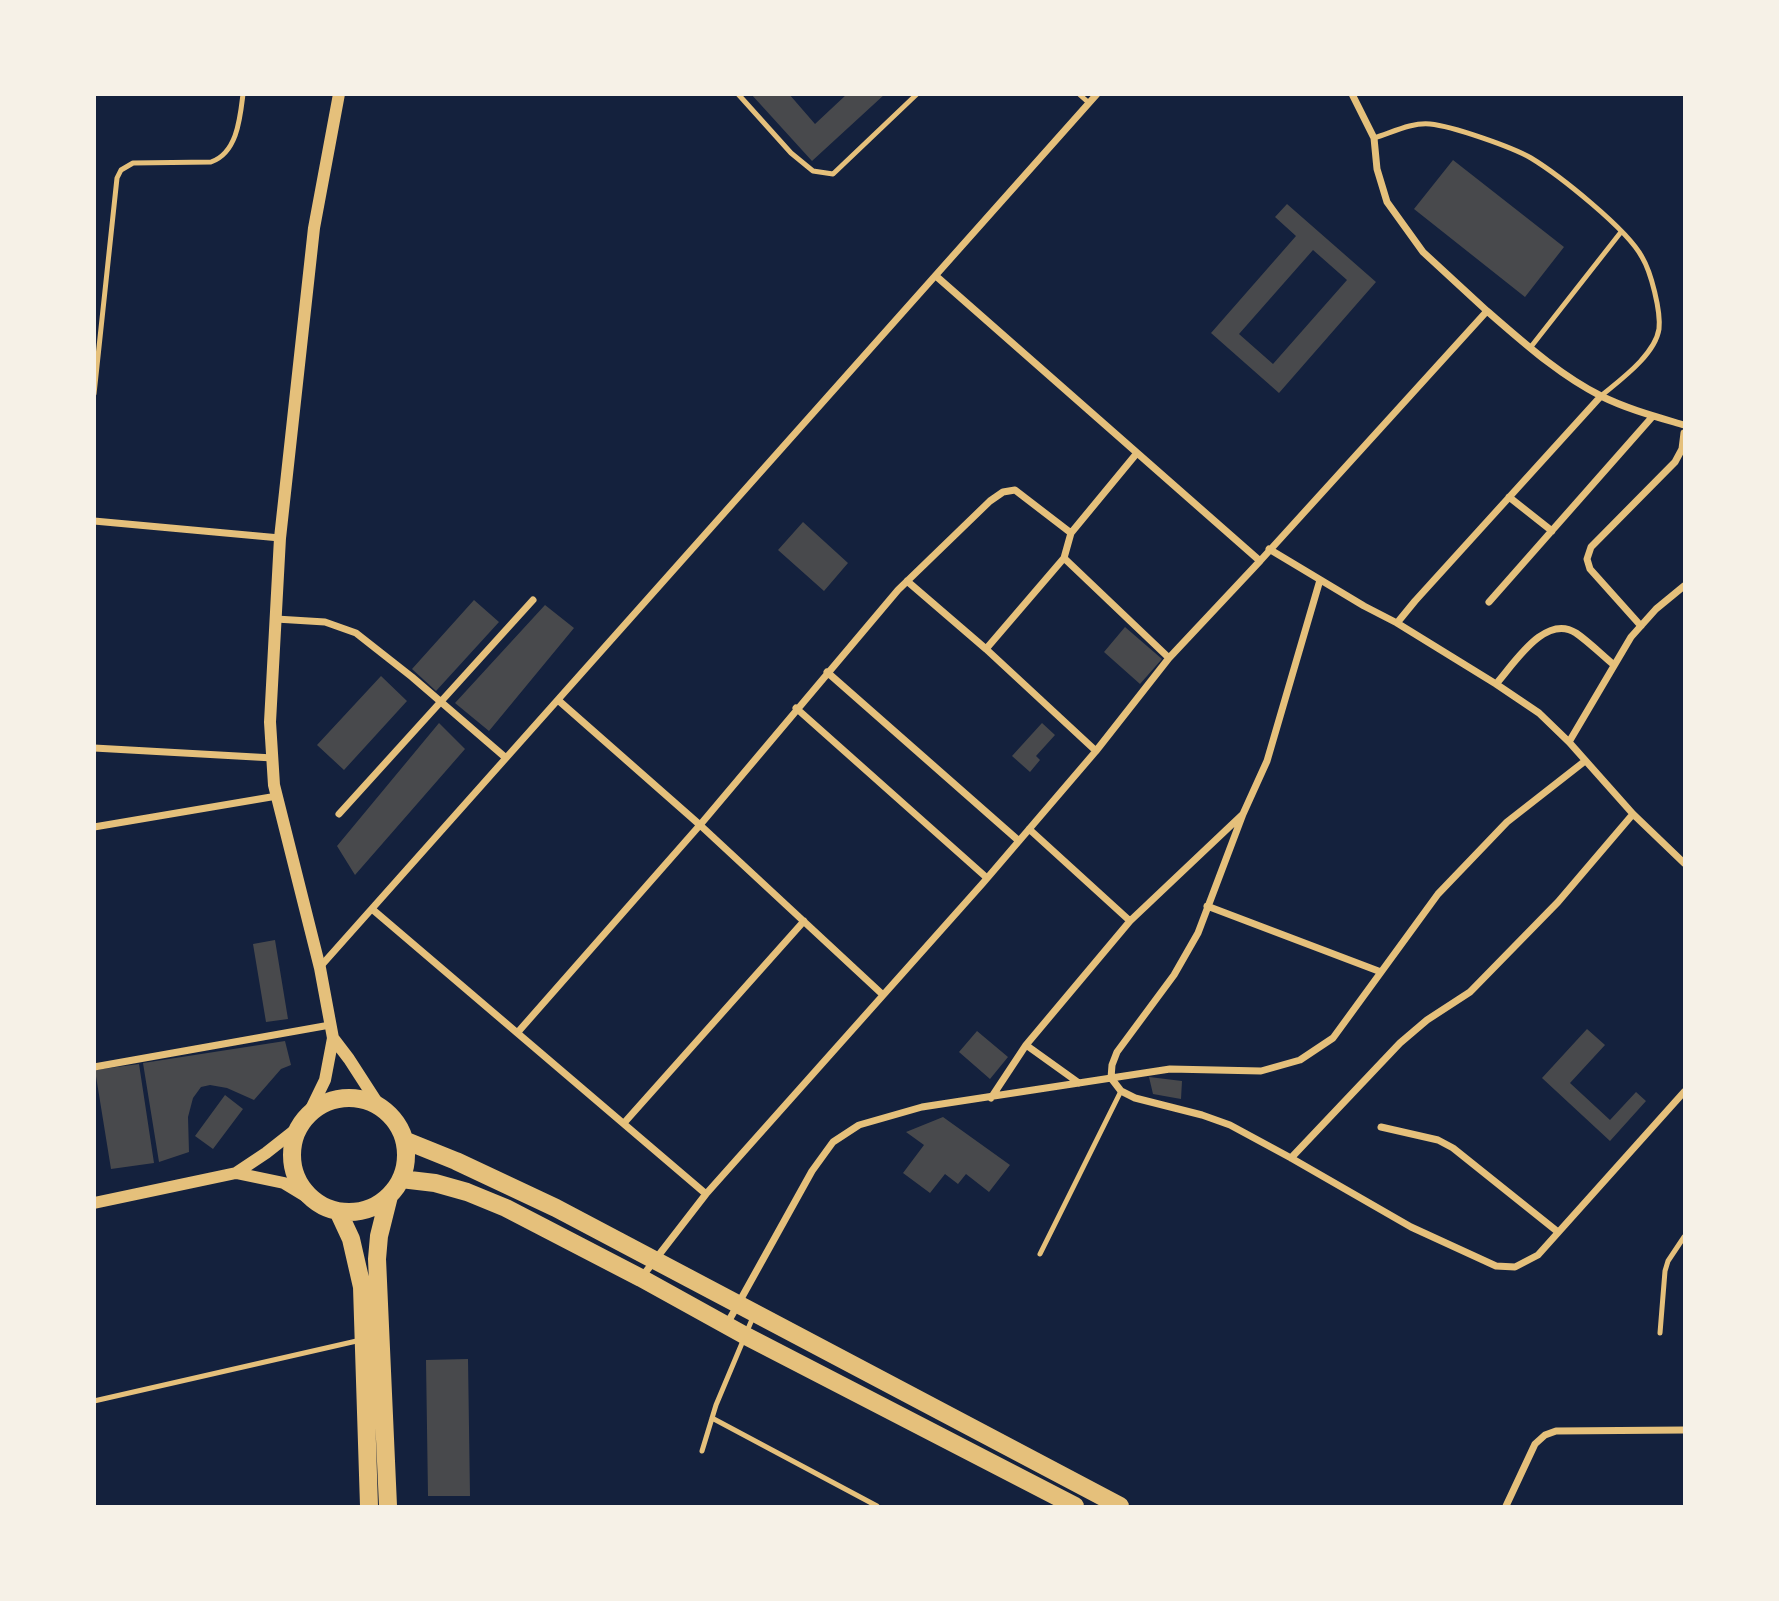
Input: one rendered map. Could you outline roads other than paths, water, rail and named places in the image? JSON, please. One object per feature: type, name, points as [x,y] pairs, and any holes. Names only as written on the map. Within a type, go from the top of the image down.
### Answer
[{"type":"main road","points":[[342,1098],[362,1099],[380,1107],[395,1122],[404,1140],[406,1160],[401,1179],[389,1196],[374,1207],[356,1212],[338,1211],[317,1203],[302,1188],[293,1168],[292,1147],[304,1121],[324,1103],[342,1098]]},
{"type":"main road","points":[[404,1140],[502,1182],[755,1312],[1120,1507]]},
{"type":"main road","points":[[401,1179],[435,1183],[467,1192],[506,1208],[1075,1507]]},
{"type":"main road","points":[[388,1507],[377,1259],[379,1236],[389,1196]]},
{"type":"main road","points":[[338,1211],[351,1239],[360,1272],[369,1507]]},
{"type":"main road","points":[[1020,1477],[1028,1458]]},
{"type":"street","points":[[94,1203],[236,1173],[266,1153],[304,1121],[326,1080],[331,1031],[320,968],[277,796],[270,722],[280,538],[314,228],[339,94]]},
{"type":"street","points":[[320,968],[1097,94]]},
{"type":"street","points":[[1352,94],[1374,138],[1377,169],[1387,202],[1423,252],[1530,348],[1601,396],[1685,425]]},
{"type":"street","points":[[936,276],[1260,561]]},
{"type":"street","points":[[641,1278],[706,1194],[1019,841],[1096,751],[1169,658],[1487,312]]},
{"type":"street","points":[[1397,623],[1601,396]]},
{"type":"street","points":[[1489,602],[1653,416]]},
{"type":"street","points":[[1641,626],[1590,569],[1587,559],[1591,547],[1675,462],[1682,449],[1685,433]]},
{"type":"street","points":[[986,649],[1064,558],[1071,533],[1137,453]]},
{"type":"street","points":[[518,1032],[700,825],[796,708],[907,581],[990,501],[1003,492],[1015,490],[1071,533]]},
{"type":"street","points":[[1509,497],[1552,531]]},
{"type":"street","points":[[94,521],[280,538]]},
{"type":"street","points":[[1269,550],[1397,623],[1539,713],[1569,742],[1633,814],[1685,863]]},
{"type":"street","points":[[1064,558],[1169,658]]},
{"type":"street","points":[[1320,580],[1267,761],[1243,814],[1198,933],[1174,975],[1117,1052],[1111,1078],[1121,1091],[1135,1098],[1230,1125],[1410,1227],[1496,1266],[1515,1267],[1538,1255],[1685,1092]]},
{"type":"street","points":[[907,581],[986,649],[1096,751]]},
{"type":"street","points":[[1569,742],[1631,637],[1656,609],[1685,586]]},
{"type":"street","points":[[339,814],[533,600]]},
{"type":"street","points":[[276,619],[325,622],[356,633],[506,758]]},
{"type":"street","points":[[1496,684],[1537,637],[1553,629],[1562,628],[1574,632],[1614,665]]},
{"type":"street","points":[[827,672],[1019,841]]},
{"type":"street","points":[[558,700],[700,825],[882,994]]},
{"type":"street","points":[[796,708],[987,878]]},
{"type":"street","points":[[94,748],[273,758]]},
{"type":"street","points":[[727,1325],[812,1171],[833,1143],[859,1125],[922,1107],[1170,1069],[1261,1071],[1300,1060],[1333,1038],[1438,894],[1507,822],[1585,761]]},
{"type":"street","points":[[94,827],[277,796]]},
{"type":"street","points":[[991,1098],[1026,1045],[1130,921],[1243,814]]},
{"type":"street","points":[[1291,1158],[1400,1043],[1427,1020],[1470,992],[1558,902],[1633,814]]},
{"type":"street","points":[[1029,829],[1130,921]]},
{"type":"street","points":[[1207,906],[1381,972]]},
{"type":"street","points":[[372,909],[706,1194]]},
{"type":"street","points":[[624,1123],[804,921]]},
{"type":"street","points":[[94,1067],[331,1031]]},
{"type":"street","points":[[331,1031],[380,1107]]},
{"type":"street","points":[[1026,1045],[1080,1083]]},
{"type":"street","points":[[1381,1127],[1438,1140],[1453,1148],[1558,1232]]},
{"type":"street","points":[[236,1173],[284,1183],[317,1203]]},
{"type":"street","points":[[1506,1507],[1535,1444],[1545,1435],[1556,1431],[1685,1430]]},
{"type":"lane","points":[[94,394],[117,178],[121,170],[133,163],[211,162],[221,159],[232,145],[243,94]]},
{"type":"lane","points":[[738,94],[798,159],[813,171],[833,174],[917,94]]},
{"type":"lane","points":[[1079,94],[1090,103]]},
{"type":"lane","points":[[1374,138],[1414,125],[1429,124],[1478,137],[1530,157],[1583,197],[1633,243],[1643,258],[1657,305],[1659,330],[1643,360],[1601,396]]},
{"type":"lane","points":[[1530,348],[1620,232]]},
{"type":"lane","points":[[1040,1254],[1121,1091]]},
{"type":"lane","points":[[1660,1333],[1668,1261],[1685,1237]]},
{"type":"lane","points":[[702,1451],[712,1418],[755,1312]]},
{"type":"lane","points":[[94,1401],[364,1339]]},
{"type":"lane","points":[[712,1418],[877,1507]]}]
